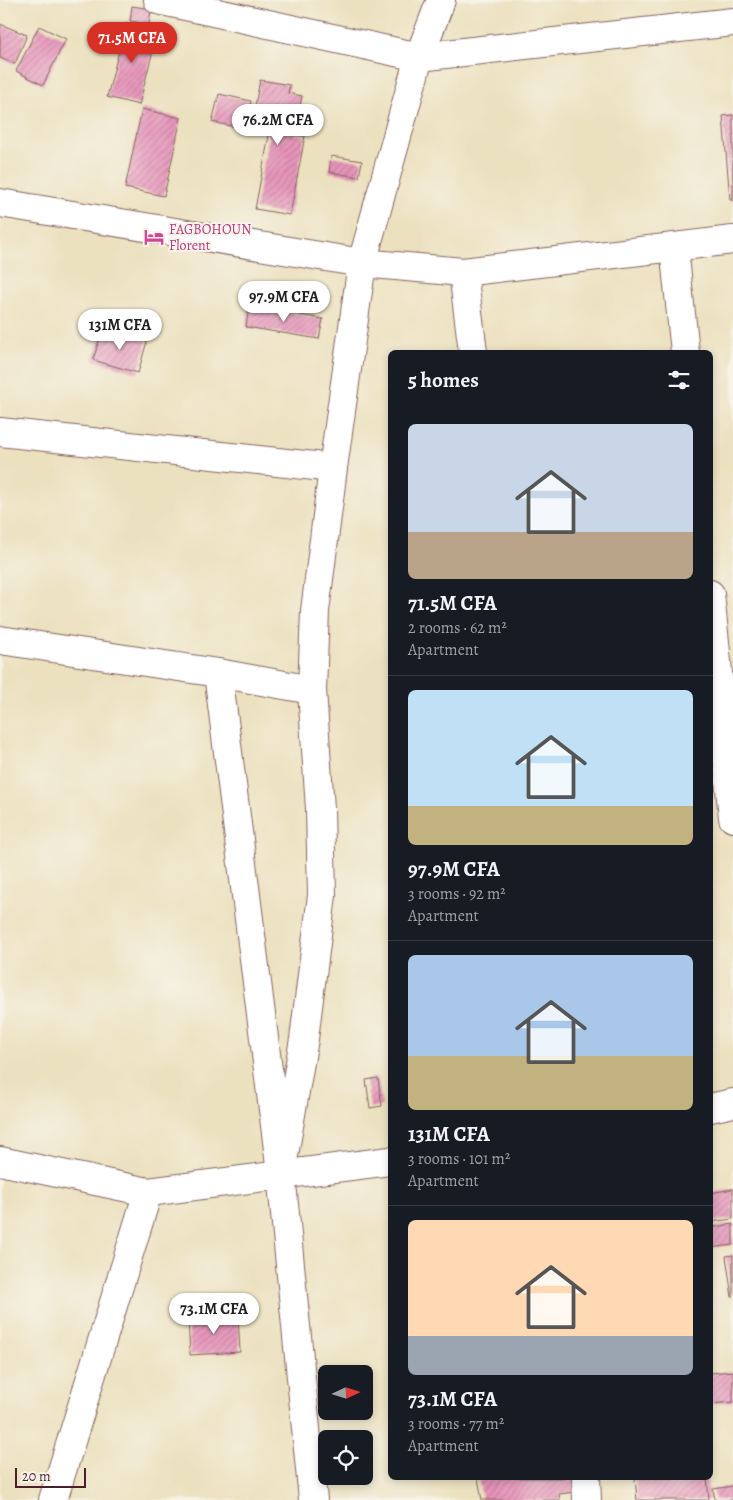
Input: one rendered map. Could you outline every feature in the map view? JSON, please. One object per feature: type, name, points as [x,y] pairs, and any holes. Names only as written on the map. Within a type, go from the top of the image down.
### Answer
[{"type":"street","points":[[158,0],[419,57],[733,22]]},
{"type":"street","points":[[281,1173],[304,1038],[322,896],[320,810],[312,690],[315,611],[333,468],[362,263],[419,57],[440,0]]},
{"type":"street","points":[[0,203],[362,263],[463,272],[733,240]]},
{"type":"street","points":[[674,247],[685,350]]},
{"type":"street","points":[[463,272],[473,350]]},
{"type":"street","points":[[0,432],[333,468]]},
{"type":"street","points":[[713,623],[733,818]]},
{"type":"street","points":[[0,640],[218,673],[312,690]]},
{"type":"street","points":[[218,673],[281,1173],[313,1500]]},
{"type":"street","points":[[713,1107],[733,1103]]},
{"type":"street","points":[[0,1161],[148,1192],[388,1160]]},
{"type":"street","points":[[53,1500],[148,1192]]},
{"type":"street","points":[[586,1480],[587,1500]]},
{"type":"building","points":[[132,6],[151,9],[149,24],[130,21]]},
{"type":"building","points":[[126,23],[158,31],[139,105],[107,97]]},
{"type":"building","points":[[0,24],[27,35],[15,64],[0,58]]},
{"type":"building","points":[[39,26],[66,39],[43,85],[16,71]]},
{"type":"building","points":[[260,80],[290,85],[288,93],[302,96],[294,135],[305,136],[290,215],[255,209],[270,130],[251,126]]},
{"type":"building","points":[[219,94],[251,101],[245,129],[212,122]]},
{"type":"building","points":[[142,109],[181,118],[164,196],[125,188]]},
{"type":"building","points":[[733,115],[733,200],[730,200],[723,116]]},
{"type":"building","points":[[331,156],[362,161],[359,177],[329,172]]},
{"type":"building","points":[[249,306],[323,319],[319,339],[246,327]]},
{"type":"building","points":[[103,328],[147,341],[138,373],[93,360]]},
{"type":"building","points":[[378,1078],[382,1106],[370,1108],[366,1080]]},
{"type":"building","points":[[733,1189],[733,1219],[713,1222],[713,1192]]},
{"type":"building","points":[[733,1224],[733,1245],[713,1248],[713,1227]]},
{"type":"building","points":[[733,1255],[733,1297],[732,1297],[726,1256]]},
{"type":"building","points":[[238,1316],[240,1352],[190,1355],[188,1319]]},
{"type":"building","points":[[733,1371],[733,1402],[713,1404],[713,1373]]},
{"type":"building","points":[[478,1480],[573,1480],[575,1492],[559,1494],[560,1500],[482,1500]]},
{"type":"building","points":[[635,1480],[707,1480],[709,1500],[637,1500]]},
{"type":"building","points":[[733,1486],[733,1500],[715,1500],[713,1489]]},
{"type":"place","name":"FAGBOHOUN Florent","points":[[154,237]]}]
